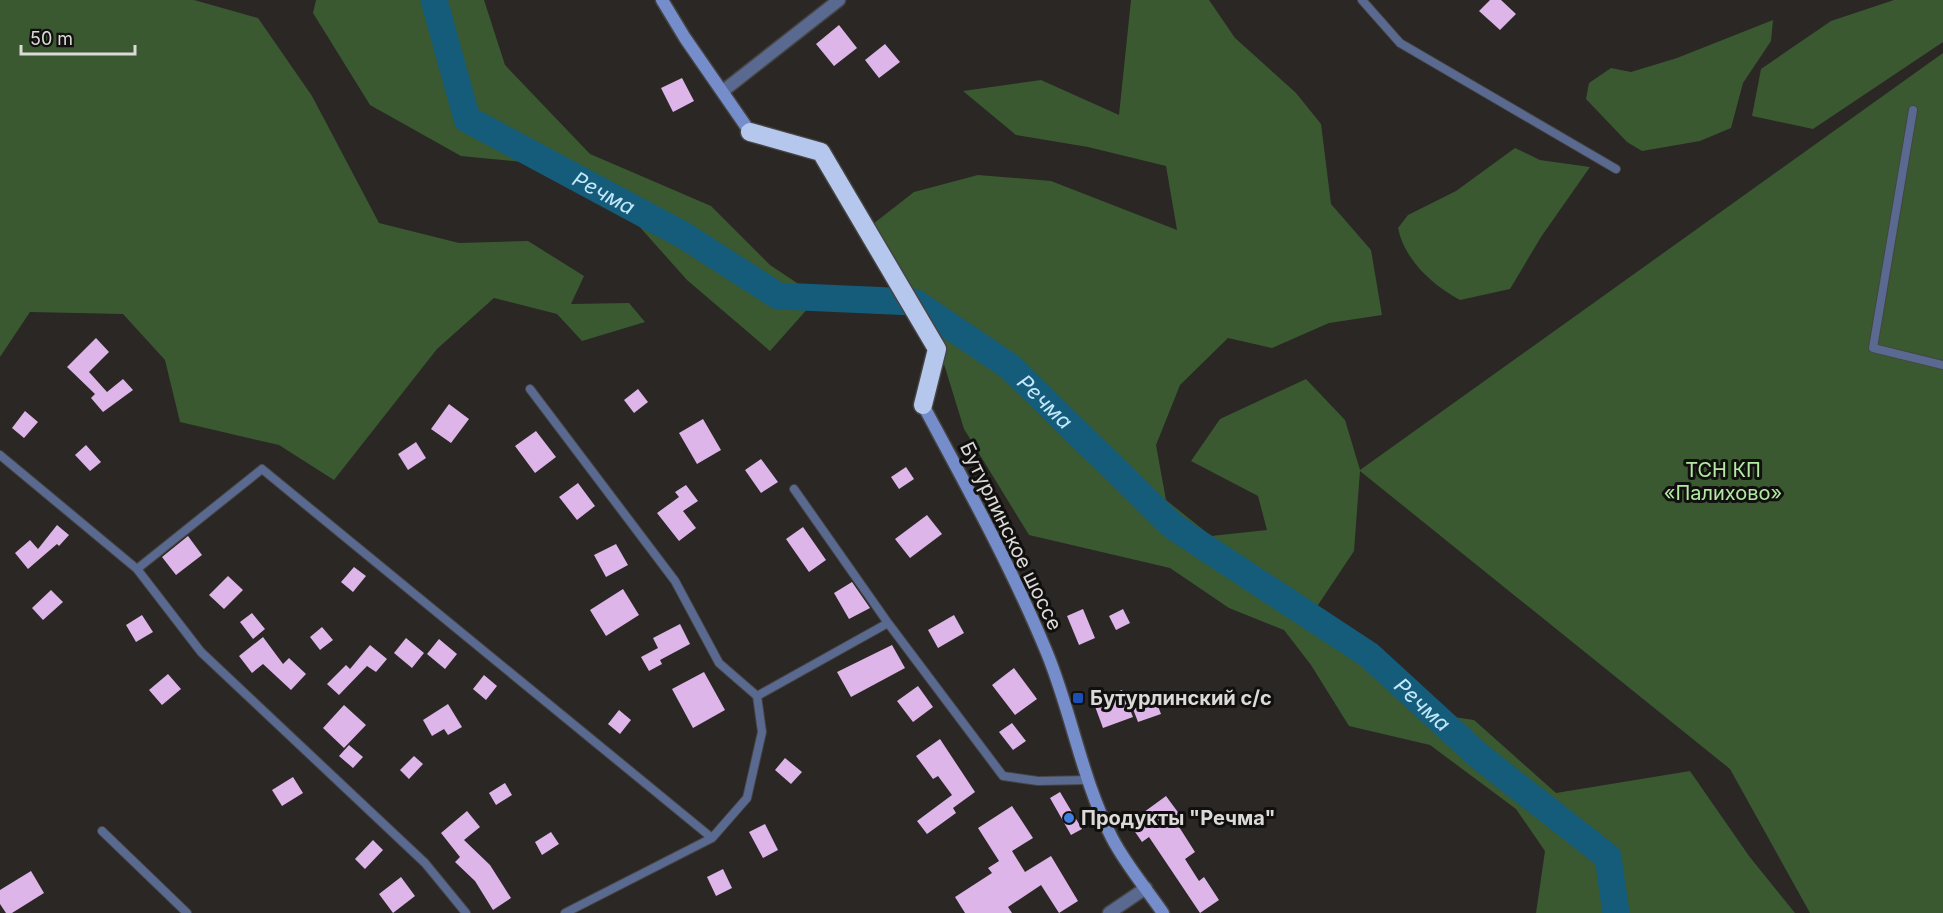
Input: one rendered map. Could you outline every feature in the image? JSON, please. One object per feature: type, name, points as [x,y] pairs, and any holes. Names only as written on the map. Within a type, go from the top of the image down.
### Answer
[{"type":"highway","points":[[750,132],[821,152],[937,349],[923,405]]},
{"type":"main road","points":[[662,0],[685,38],[750,132]]},
{"type":"main road","name":"Бутурлинское шоссе","points":[[923,405],[1011,569],[1060,690],[1088,780],[1112,837],[1163,913]]},
{"type":"street","points":[[723,91],[839,0]]},
{"type":"street","points":[[1109,913],[1146,888]]},
{"type":"lane","points":[[1362,0],[1400,43],[1616,169]]},
{"type":"lane","points":[[1913,110],[1873,348],[1943,365]]},
{"type":"lane","points":[[530,389],[675,581],[719,663],[757,696],[762,732],[747,798],[712,838],[565,913]]},
{"type":"lane","points":[[0,454],[137,569],[201,652],[425,863],[465,913]]},
{"type":"lane","points":[[137,569],[262,469],[712,838]]},
{"type":"lane","points":[[794,489],[888,623],[1003,776],[1038,781],[1088,780]]},
{"type":"lane","points":[[757,696],[888,623]]},
{"type":"lane","points":[[102,831],[187,913]]},
{"type":"green space","points":[[0,0],[194,0],[258,18],[312,96],[379,223],[459,243],[528,241],[584,276],[571,304],[629,303],[645,322],[582,341],[557,314],[494,298],[437,349],[334,480],[279,445],[180,422],[165,360],[123,314],[30,312],[0,357]]},
{"type":"green space","points":[[316,0],[484,0],[505,65],[590,154],[711,206],[770,265],[818,297],[770,351],[687,280],[613,197],[553,165],[461,156],[370,105],[313,13]]},
{"type":"green space","name":"ТСН КП «Палихово»","points":[[1131,0],[1209,0],[1235,38],[1296,93],[1321,124],[1331,204],[1371,250],[1382,315],[1329,323],[1272,348],[1228,338],[1180,385],[1156,445],[1166,500],[1211,536],[1267,530],[1258,496],[1191,461],[1220,419],[1306,379],[1345,420],[1360,470],[1943,53],[1943,913],[1810,913],[1730,769],[1360,471],[1354,551],[1310,617],[1369,655],[1433,714],[1474,720],[1556,793],[1690,771],[1749,856],[1795,913],[1536,913],[1545,851],[1516,809],[1430,745],[1349,726],[1311,665],[1284,630],[1229,608],[1170,568],[1029,535],[964,429],[939,348],[873,224],[914,192],[978,175],[1051,181],[1177,230],[1166,166],[1088,147],[1016,135],[963,91],[1041,80],[1119,115]]},
{"type":"green space","points":[[1894,0],[1943,0],[1943,42],[1813,129],[1752,116],[1761,69],[1831,21]]},
{"type":"green space","points":[[1773,20],[1771,41],[1743,83],[1731,128],[1700,141],[1642,151],[1627,142],[1586,99],[1589,83],[1611,68],[1631,72],[1677,58]]},
{"type":"green space","points":[[1515,148],[1540,160],[1590,167],[1541,237],[1510,289],[1460,300],[1439,287],[1421,270],[1406,250],[1398,228],[1408,215],[1456,191]]},
{"type":"building","points":[[1490,0],[1501,0],[1516,14],[1500,30],[1479,11]]},
{"type":"building","points":[[839,25],[857,48],[834,66],[816,44]]},
{"type":"building","points":[[885,44],[900,62],[879,78],[865,60]]},
{"type":"building","points":[[682,78],[694,101],[673,112],[661,88]]},
{"type":"building","points":[[96,338],[109,352],[89,372],[107,392],[123,379],[133,390],[103,412],[91,398],[95,394],[67,367]]},
{"type":"building","points":[[638,389],[648,402],[634,413],[624,400]]},
{"type":"building","points":[[449,404],[469,419],[451,443],[431,429]]},
{"type":"building","points":[[25,411],[38,422],[24,438],[12,428]]},
{"type":"building","points":[[703,419],[721,450],[697,464],[679,433]]},
{"type":"building","points":[[536,431],[556,457],[535,473],[515,446]]},
{"type":"building","points":[[416,442],[426,458],[408,470],[398,454]]},
{"type":"building","points":[[86,445],[101,462],[90,471],[75,455]]},
{"type":"building","points":[[761,459],[778,482],[761,493],[745,470]]},
{"type":"building","points":[[906,467],[914,479],[899,489],[891,477]]},
{"type":"building","points":[[578,483],[595,506],[577,520],[559,497]]},
{"type":"building","points":[[686,485],[698,501],[683,511],[696,528],[679,541],[657,513],[679,497],[675,492]]},
{"type":"building","points":[[927,515],[942,534],[910,558],[895,539]]},
{"type":"building","points":[[57,525],[69,535],[59,546],[57,544],[28,569],[15,553],[30,540],[38,549]]},
{"type":"building","points":[[803,527],[826,560],[809,572],[786,539]]},
{"type":"building","points":[[188,536],[202,555],[176,575],[162,557]]},
{"type":"building","points":[[616,544],[628,565],[606,577],[594,555]]},
{"type":"building","points":[[354,567],[366,576],[353,592],[341,582]]},
{"type":"building","points":[[228,576],[243,590],[224,609],[209,595]]},
{"type":"building","points":[[852,582],[870,608],[849,619],[834,593]]},
{"type":"building","points":[[623,589],[639,615],[606,636],[590,610]]},
{"type":"building","points":[[51,590],[63,602],[43,620],[32,608]]},
{"type":"building","points":[[1083,609],[1095,638],[1079,645],[1067,616]]},
{"type":"building","points":[[1123,609],[1130,623],[1116,630],[1109,616]]},
{"type":"building","points":[[252,613],[265,629],[253,639],[240,622]]},
{"type":"building","points":[[142,615],[153,632],[136,642],[126,625]]},
{"type":"building","points":[[954,615],[964,633],[938,648],[928,630]]},
{"type":"building","points":[[680,624],[690,644],[660,660],[662,664],[649,671],[641,657],[658,648],[653,638]]},
{"type":"building","points":[[322,627],[333,640],[320,650],[310,637]]},
{"type":"building","points":[[263,637],[283,664],[289,658],[306,674],[291,690],[263,664],[252,673],[239,656]]},
{"type":"building","points":[[406,638],[424,653],[412,668],[394,653]]},
{"type":"building","points":[[439,639],[457,654],[445,669],[427,654]]},
{"type":"building","points":[[370,645],[387,659],[376,672],[367,666],[339,695],[327,684],[346,665],[350,669]]},
{"type":"building","points":[[892,645],[905,668],[851,697],[837,672]]},
{"type":"building","points":[[1014,668],[1037,699],[1015,715],[992,685]]},
{"type":"building","points":[[704,672],[725,710],[693,728],[672,689]]},
{"type":"building","points":[[168,674],[181,689],[162,705],[149,690]]},
{"type":"building","points":[[484,675],[497,686],[486,700],[473,689]]},
{"type":"building","points":[[918,686],[933,707],[913,722],[897,701]]},
{"type":"building","points":[[1122,690],[1133,717],[1103,728],[1093,701]]},
{"type":"building","points":[[1156,701],[1161,714],[1138,722],[1133,709]]},
{"type":"building","points":[[448,704],[462,727],[448,735],[444,729],[432,736],[423,720]]},
{"type":"building","points":[[344,705],[366,725],[344,748],[323,728]]},
{"type":"building","points":[[619,710],[631,720],[620,734],[608,724]]},
{"type":"building","points":[[1012,723],[1026,741],[1013,750],[999,732]]},
{"type":"building","points":[[940,739],[975,792],[953,808],[956,813],[927,834],[917,821],[952,795],[938,776],[933,779],[916,756]]},
{"type":"building","points":[[349,745],[363,757],[353,768],[339,756]]},
{"type":"building","points":[[414,756],[423,764],[409,779],[400,770]]},
{"type":"building","points":[[785,758],[802,772],[791,784],[775,770]]},
{"type":"building","points":[[293,777],[303,793],[282,806],[272,790]]},
{"type":"building","points":[[505,783],[512,795],[496,805],[489,793]]},
{"type":"building","points":[[1060,792],[1082,829],[1071,835],[1050,798]]},
{"type":"building","points":[[1166,796],[1180,815],[1174,819],[1195,852],[1185,859],[1199,881],[1204,877],[1219,900],[1200,913],[1149,837],[1142,842],[1129,823]]},
{"type":"building","points":[[1012,806],[1033,838],[1012,851],[1025,872],[1051,856],[1078,901],[1059,913],[1041,885],[1008,907],[1012,913],[965,913],[955,897],[992,873],[988,868],[999,861],[978,828]]},
{"type":"building","points":[[467,811],[480,827],[464,840],[490,865],[511,898],[493,910],[475,881],[455,862],[460,857],[441,833]]},
{"type":"building","points":[[765,824],[778,850],[763,858],[749,832]]},
{"type":"building","points":[[551,832],[559,844],[542,855],[535,842]]},
{"type":"building","points":[[373,840],[383,850],[365,869],[355,859]]},
{"type":"building","points":[[723,869],[732,888],[716,896],[707,877]]},
{"type":"building","points":[[31,871],[44,893],[12,913],[6,913],[0,904],[0,890]]},
{"type":"building","points":[[401,877],[415,896],[393,913],[379,894]]},
{"type":"waterway","name":"Речма","points":[[434,0],[467,119],[685,236],[778,296],[914,302],[1009,366],[1174,527],[1369,655],[1479,756],[1608,857],[1616,913]]},
{"type":"place","name":"Бутурлинский с/с","points":[[1078,698]]},
{"type":"place","name":"Продукты \"Речма\"","points":[[1069,818]]}]
